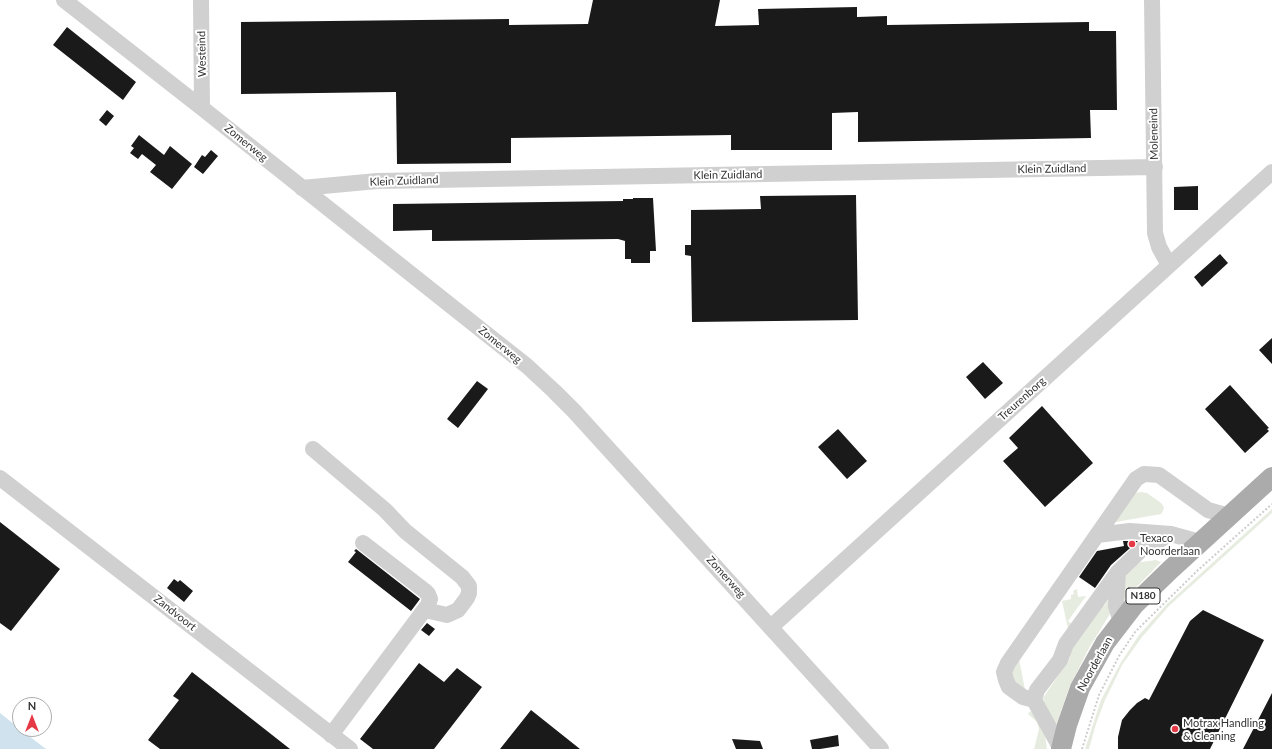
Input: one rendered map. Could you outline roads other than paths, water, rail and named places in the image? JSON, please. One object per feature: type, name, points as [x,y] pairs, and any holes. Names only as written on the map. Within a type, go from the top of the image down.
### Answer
[{"type":"main road","name":"Noorderlaan","points":[[1061,749],[1067,725],[1080,688],[1104,643],[1135,604],[1200,542],[1272,477]]},
{"type":"street","name":"Zomerweg","points":[[64,0],[83,8],[202,108],[521,362],[554,390],[881,749]]},
{"type":"street","name":"Westeind","points":[[201,0],[202,108]]},
{"type":"street","name":"Moleneind","points":[[1152,0],[1155,233],[1158,247],[1169,265]]},
{"type":"street","name":"Klein Zuidland","points":[[302,188],[385,181],[1155,167]]},
{"type":"street","name":"Treurenborg","points":[[771,627],[1272,172]]},
{"type":"street","points":[[313,449],[385,510],[405,531],[462,577],[469,586],[467,598],[458,610],[447,615],[425,610]]},
{"type":"street","points":[[1034,700],[1023,697],[1009,687],[1004,672],[1008,663],[1136,479],[1144,474],[1159,475],[1208,510],[1229,516]]},
{"type":"street","name":"Zandvoort","points":[[0,478],[350,749]]},
{"type":"street","points":[[1096,535],[1130,531],[1171,534],[1200,542]]},
{"type":"street","points":[[1061,749],[1034,700],[1037,690],[1060,660],[1066,644],[1118,572],[1141,550],[1171,534]]},
{"type":"street","points":[[331,735],[425,610],[430,599],[425,591],[363,543]]},
{"type":"street","points":[[1118,572],[1116,606],[1121,622]]},
{"type":"water","points":[[0,713],[12,723],[12,737],[30,737],[46,749],[0,749]]},
{"type":"place","name":"Texaco Noorderlaan","points":[[1132,544]]},
{"type":"place","name":"Motrax Handling & Cleaning","points":[[1175,729]]}]
